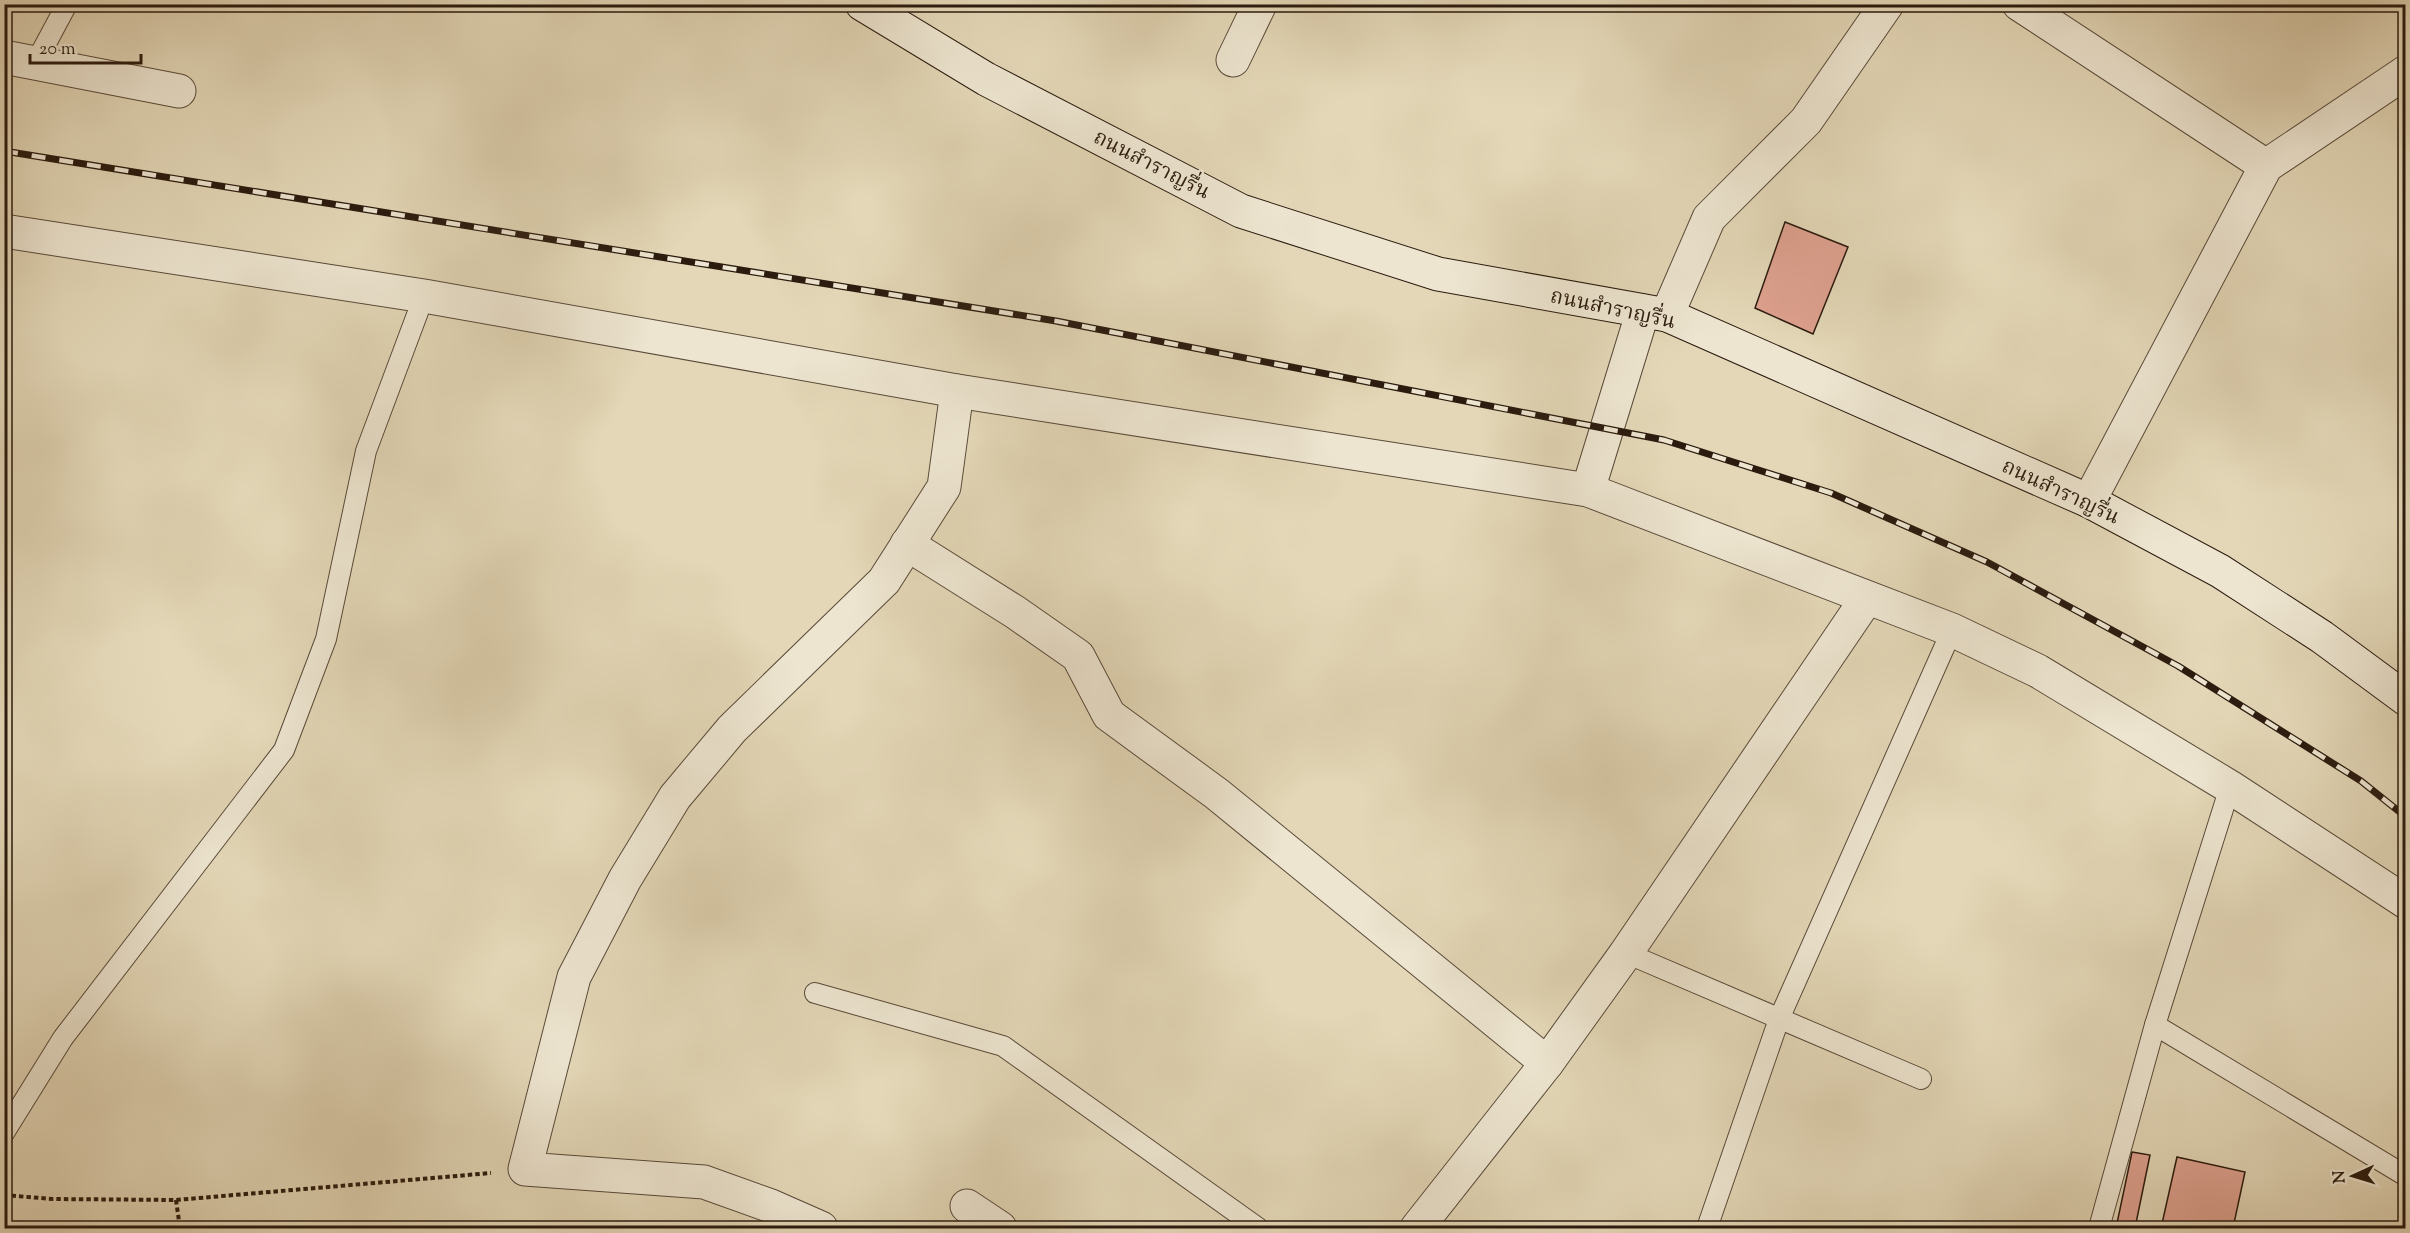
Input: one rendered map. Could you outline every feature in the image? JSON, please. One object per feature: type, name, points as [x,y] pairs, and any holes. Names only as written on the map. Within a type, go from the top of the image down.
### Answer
[{"type":"street","name":"ถนนสำราญรื่น","points":[[862,4],[986,79],[1242,211],[1438,274],[1655,313],[2089,501],[2220,571],[2322,637],[2406,699]]},
{"type":"street","points":[[1233,60],[1260,4]]},
{"type":"street","points":[[1588,490],[1655,313],[1709,218],[1806,121],[1887,4]]},
{"type":"street","points":[[2019,4],[2266,166]]},
{"type":"street","points":[[20,60],[179,91]]},
{"type":"street","points":[[2089,501],[2266,166],[2406,72]]},
{"type":"street","points":[[4,231],[424,296],[957,391],[1588,490],[1952,630],[2038,671],[2230,788],[2406,902]]},
{"type":"street","points":[[821,1228],[771,1206],[704,1182],[525,1169],[574,977],[625,879],[675,797],[732,729],[884,581],[944,487],[957,391]]},
{"type":"street","points":[[908,544],[1015,612],[1078,656],[1109,715],[1217,794],[1547,1063]]},
{"type":"street","points":[[1417,1228],[1547,1063],[1626,953],[1867,598]]},
{"type":"street","points":[[967,1206],[1000,1228]]},
{"type":"lane","points":[[20,60],[67,4]]},
{"type":"lane","points":[[4,1133],[63,1038],[284,750],[326,639],[366,451],[424,296]]},
{"type":"lane","points":[[1707,1228],[1779,1019],[1952,630]]},
{"type":"lane","points":[[2098,1228],[2155,1025],[2230,788]]},
{"type":"lane","points":[[1626,953],[1921,1079]]},
{"type":"lane","points":[[815,993],[1003,1046],[1258,1228]]},
{"type":"lane","points":[[2155,1025],[2406,1176]]},
{"type":"path","points":[[4,1195],[52,1199],[176,1200],[525,1169]]},
{"type":"path","points":[[176,1200],[180,1228]]},
{"type":"building","points":[[1785,222],[1848,247],[1813,334],[1755,308]]},
{"type":"building","points":[[2132,1152],[2150,1155],[2135,1228],[2116,1228]]},
{"type":"building","points":[[2177,1157],[2245,1172],[2233,1228],[2161,1228]]},
{"type":"railway","points":[[4,151],[1056,321],[1664,440],[1831,493],[1987,562],[2178,666],[2361,781],[2406,817]]}]
